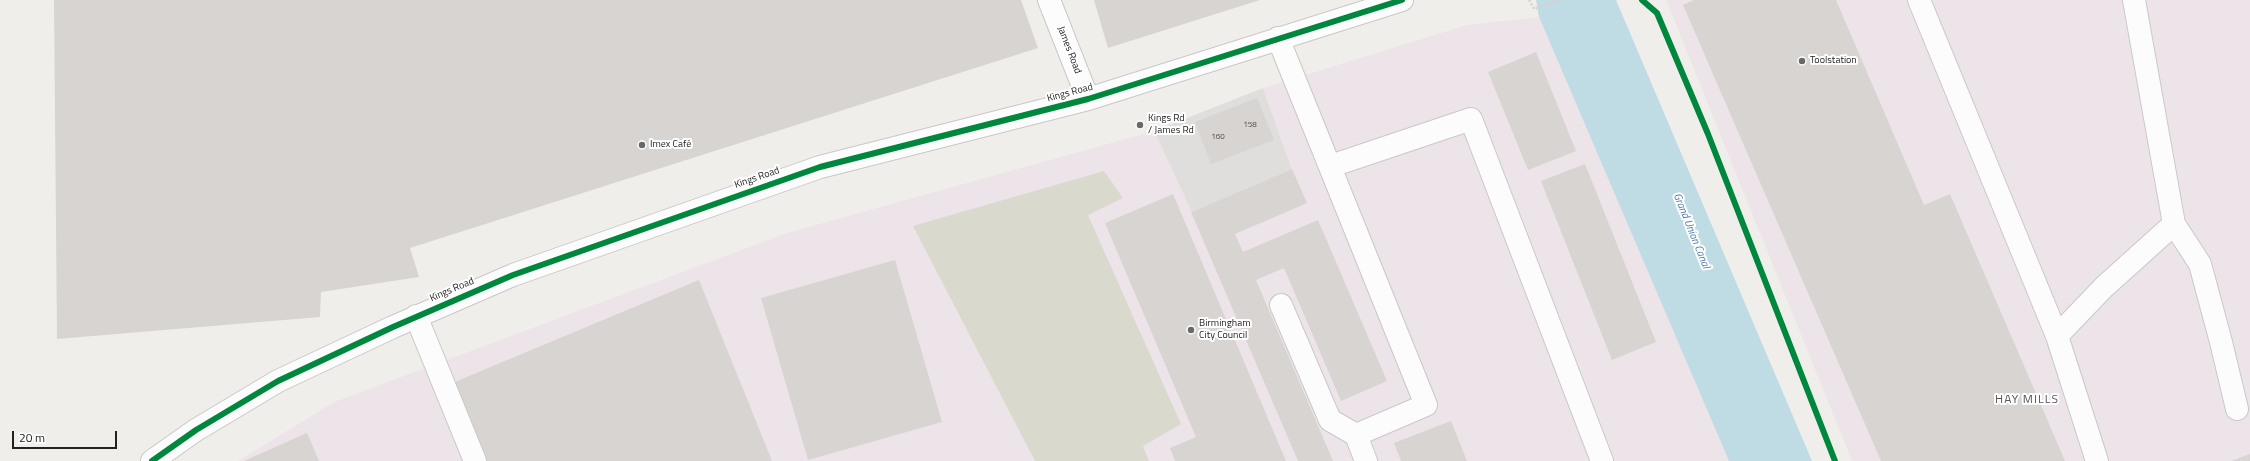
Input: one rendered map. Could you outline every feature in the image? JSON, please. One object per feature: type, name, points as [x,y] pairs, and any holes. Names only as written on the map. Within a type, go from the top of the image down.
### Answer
[{"type":"street","name":"James Road","points":[[1050,0],[1088,100]]},
{"type":"street","name":"Kings Road","points":[[152,461],[196,430],[278,381],[416,316],[513,275],[820,167],[1088,100],[1278,38],[1402,0]]},
{"type":"street","points":[[1919,0],[2057,336],[2097,461]]},
{"type":"street","points":[[2134,0],[2174,224],[2200,264],[2222,342],[2237,409]]},
{"type":"street","points":[[1278,38],[1331,166],[1426,405],[1356,435]]},
{"type":"street","points":[[1331,166],[1472,119],[1602,461]]},
{"type":"street","points":[[2057,336],[2104,287],[2174,224]]},
{"type":"street","points":[[1281,305],[1330,420],[1356,435],[1366,461]]},
{"type":"street","points":[[416,316],[475,461]]},
{"type":"path","points":[[1529,0],[1534,9],[1559,0]]},
{"type":"shaded area","points":[[1666,0],[2250,0],[2250,461],[1852,461]]},
{"type":"shaded area","points":[[1539,17],[1729,461],[238,461],[334,402],[787,233],[1154,131],[1192,212],[1292,169],[1263,88],[1467,25]]},
{"type":"shaded area","points":[[1263,88],[1292,169],[1191,212],[1154,131]]},
{"type":"shaded area","points":[[1104,171],[1123,198],[1088,215],[1181,424],[1143,446],[1149,461],[1035,461],[913,226]]},
{"type":"water","name":"Grand Union Canal","points":[[1536,0],[1616,0],[1812,461],[1729,461],[1539,17]]},
{"type":"building","points":[[54,0],[1021,0],[1038,48],[410,248],[419,277],[321,292],[320,317],[57,339]]},
{"type":"building","points":[[1094,0],[1260,0],[1108,48]]},
{"type":"building","points":[[1694,0],[1836,0],[1924,205],[1950,194],[2065,461],[1881,461],[1683,5]]},
{"type":"building","points":[[1536,52],[1576,151],[1528,170],[1488,72]]},
{"type":"building","points":[[1257,98],[1274,140],[1211,164],[1195,122]]},
{"type":"building","points":[[1585,164],[1656,342],[1612,360],[1541,181]]},
{"type":"building","points":[[1292,169],[1307,203],[1235,234],[1243,252],[1318,220],[1387,381],[1341,401],[1284,268],[1256,280],[1333,461],[1298,461],[1191,212]]},
{"type":"building","name":"Birmingham City Council","points":[[1173,194],[1286,461],[1175,461],[1170,448],[1196,437],[1105,223]]},
{"type":"building","points":[[895,260],[942,422],[808,460],[761,298]]},
{"type":"building","points":[[699,280],[772,461],[477,461],[445,386]]},
{"type":"building","points":[[1451,421],[1467,461],[1401,461],[1394,443]]},
{"type":"building","points":[[307,433],[319,461],[244,461]]},
{"type":"building","points":[[2250,454],[2250,461],[2231,461]]},
{"type":"cycle path","points":[[152,461],[196,430],[278,381],[393,327],[513,275],[820,167],[1088,99],[1402,0]]},
{"type":"cycle path","points":[[1642,0],[1657,13],[1708,134],[1835,461]]},
{"type":"place","name":"Toolstation","points":[[1802,61]]},
{"type":"place","name":"Kings Rd / James Rd","points":[[1140,125]]},
{"type":"place","name":"Imex Café","points":[[642,145]]},
{"type":"place","name":"Birmingham City Council","points":[[1191,330]]},
{"type":"district","name":"HAY MILLS","points":[[2027,400]]}]
